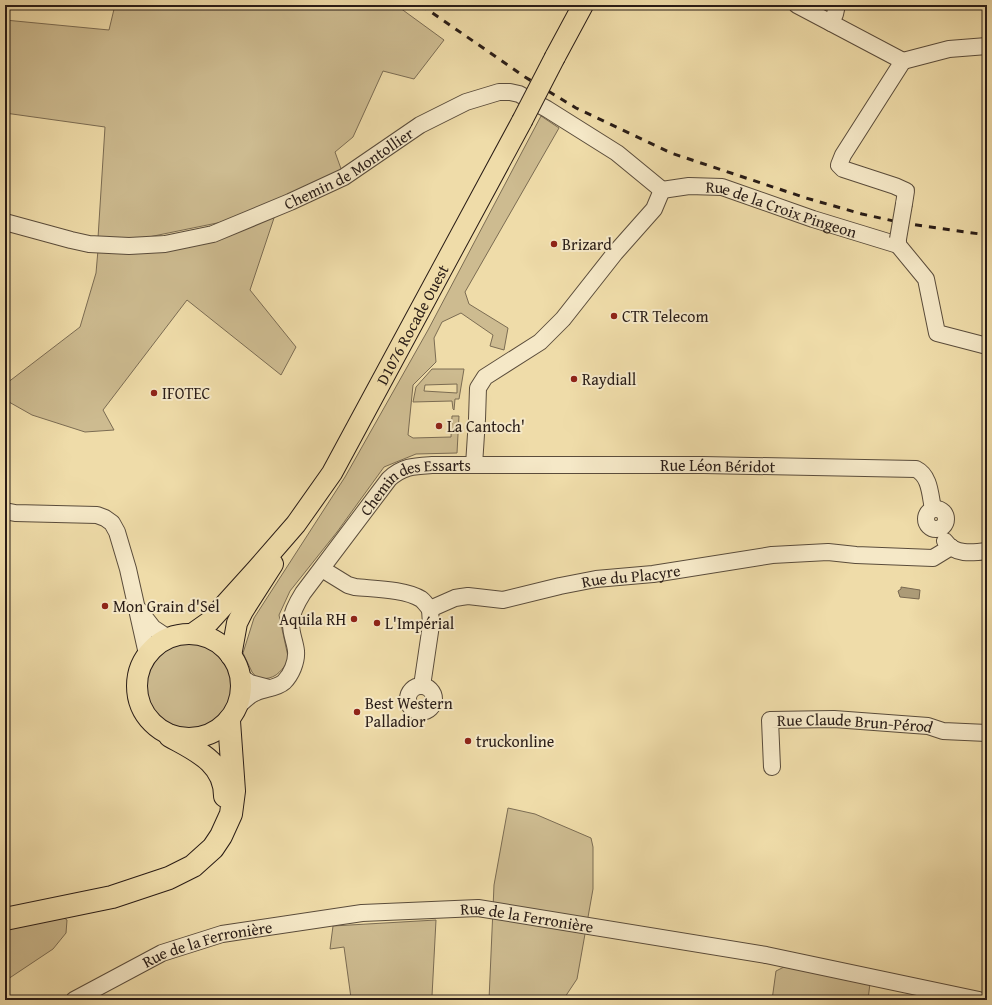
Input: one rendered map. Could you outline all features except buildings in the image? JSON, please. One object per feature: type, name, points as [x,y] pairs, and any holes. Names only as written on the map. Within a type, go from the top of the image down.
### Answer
[{"type":"highway","points":[[5,919],[112,897],[169,878],[198,862],[213,848],[221,836],[231,814],[234,791],[233,713]]},
{"type":"highway","points":[[5,908],[29,906],[69,899],[105,888],[169,864],[187,855],[199,847],[207,839],[221,816],[224,805],[225,790],[222,777],[211,761],[170,736]]},
{"type":"main road","name":"D1076 Rocade Ouest","points":[[296,524],[332,473],[583,5]]},
{"type":"main road","points":[[192,634],[209,622],[296,524]]},
{"type":"main road","points":[[231,656],[240,617],[266,578],[296,524]]},
{"type":"main road","points":[[180,634],[192,634],[207,637],[221,645],[231,656],[237,666],[240,677],[241,692],[233,713],[216,731],[202,737],[186,739],[170,736],[156,727],[145,716],[138,701],[136,684],[139,668],[147,654],[156,645],[168,638],[180,634]]},
{"type":"street","points":[[797,5],[903,61],[949,49],[987,46]]},
{"type":"street","points":[[831,23],[837,5]]},
{"type":"street","points":[[903,61],[843,156],[839,165],[843,169],[906,191],[898,242],[926,279],[937,333],[987,346]]},
{"type":"street","name":"Chemin de Montollier","points":[[5,222],[89,244],[129,246],[164,244],[213,234],[290,202],[344,177],[420,125],[466,102],[499,92],[519,94],[547,109],[617,153],[662,190]]},
{"type":"street","name":"Rue de la Croix Pingeon","points":[[662,190],[689,186],[722,187],[813,219],[898,242]]},
{"type":"street","name":"Chemin des Essarts","points":[[233,713],[254,693],[271,689],[283,683],[292,670],[296,652],[292,635],[291,621],[294,609],[303,593],[389,479],[405,468],[415,466],[474,465],[478,388],[485,377],[540,342],[563,319],[615,253],[654,209],[662,190]]},
{"type":"street","name":"Rue Léon Béridot","points":[[474,465],[703,465],[916,469],[922,473],[927,481],[933,509],[928,512],[925,518],[927,524],[932,529],[938,529],[947,544],[955,549]]},
{"type":"street","points":[[5,511],[15,513],[97,515],[112,523],[124,552],[147,654]]},
{"type":"street","name":"Rue du Placyre","points":[[430,609],[455,598],[461,597],[468,596],[503,600],[596,579],[653,574],[772,555],[828,552],[856,555],[933,558],[955,549],[987,551]]},
{"type":"street","points":[[322,569],[355,588],[400,592],[422,600],[430,609],[431,625],[422,686]]},
{"type":"street","points":[[137,607],[153,628],[168,638]]},
{"type":"street","points":[[240,677],[250,683],[271,689]]},
{"type":"street","name":"Rue Claude Brun-Pérod","points":[[772,767],[770,720],[834,719],[928,726],[943,731],[987,734]]},
{"type":"street","name":"Rue de la Ferronière","points":[[81,998],[88,992],[162,953],[222,934],[362,913],[478,908],[766,955],[979,1000]]},
{"type":"shaded area","points":[[115,5],[396,5],[444,40],[414,79],[383,71],[353,137],[335,152],[344,177],[278,206],[250,290],[296,347],[281,375],[187,300],[103,410],[114,430],[85,432],[32,415],[9,402],[7,383],[80,327],[96,273],[98,250],[174,246],[222,222],[139,239],[98,238],[105,127],[5,113],[5,20],[109,30]]},
{"type":"shaded area","points":[[541,116],[559,128],[465,292],[469,304],[508,328],[504,350],[490,346],[493,335],[461,313],[442,322],[434,338],[436,362],[413,385],[408,435],[413,438],[451,437],[452,416],[459,416],[457,453],[416,454],[384,467],[337,532],[290,591],[279,615],[289,661],[273,677],[258,679],[252,672],[243,653],[254,618],[345,477],[428,330]]},
{"type":"shaded area","points":[[432,369],[464,369],[459,399],[455,399],[454,410],[452,401],[413,402],[416,387]],"holes":[[[457,384],[457,393],[424,391],[425,385]]]},
{"type":"shaded area","points":[[901,587],[920,590],[919,599],[900,597],[898,591]]},
{"type":"shaded area","points":[[188,641],[206,644],[221,654],[231,669],[234,687],[231,705],[221,720],[206,730],[188,733],[170,730],[155,720],[145,705],[142,687],[145,669],[155,654],[170,644]]},
{"type":"shaded area","points":[[508,808],[535,814],[591,838],[593,847],[593,889],[577,979],[563,1000],[489,1000],[494,885]]},
{"type":"shaded area","points":[[63,917],[67,920],[66,933],[53,949],[5,981],[5,929]]},
{"type":"shaded area","points":[[436,920],[432,996],[351,998],[344,947],[330,949],[333,926]]},
{"type":"shaded area","points":[[788,965],[870,983],[868,1000],[772,1000],[776,971]]},
{"type":"railway","points":[[421,5],[525,77],[576,108],[671,153],[806,198],[862,214],[903,223],[987,235]]},
{"type":"place","name":"Brizard","points":[[554,244]]},
{"type":"place","name":"CTR Telecom","points":[[614,316]]},
{"type":"place","name":"Raydiall","points":[[574,379]]},
{"type":"place","name":"IFOTEC","points":[[154,393]]},
{"type":"place","name":"La Cantoch'","points":[[439,426]]},
{"type":"place","name":"Mon Grain d'Sel","points":[[105,606]]},
{"type":"place","name":"Aquila RH","points":[[354,619]]},
{"type":"place","name":"L'Impérial","points":[[377,623]]},
{"type":"place","name":"Best Western Palladior","points":[[357,712]]},
{"type":"place","name":"truckonline","points":[[468,741]]}]
